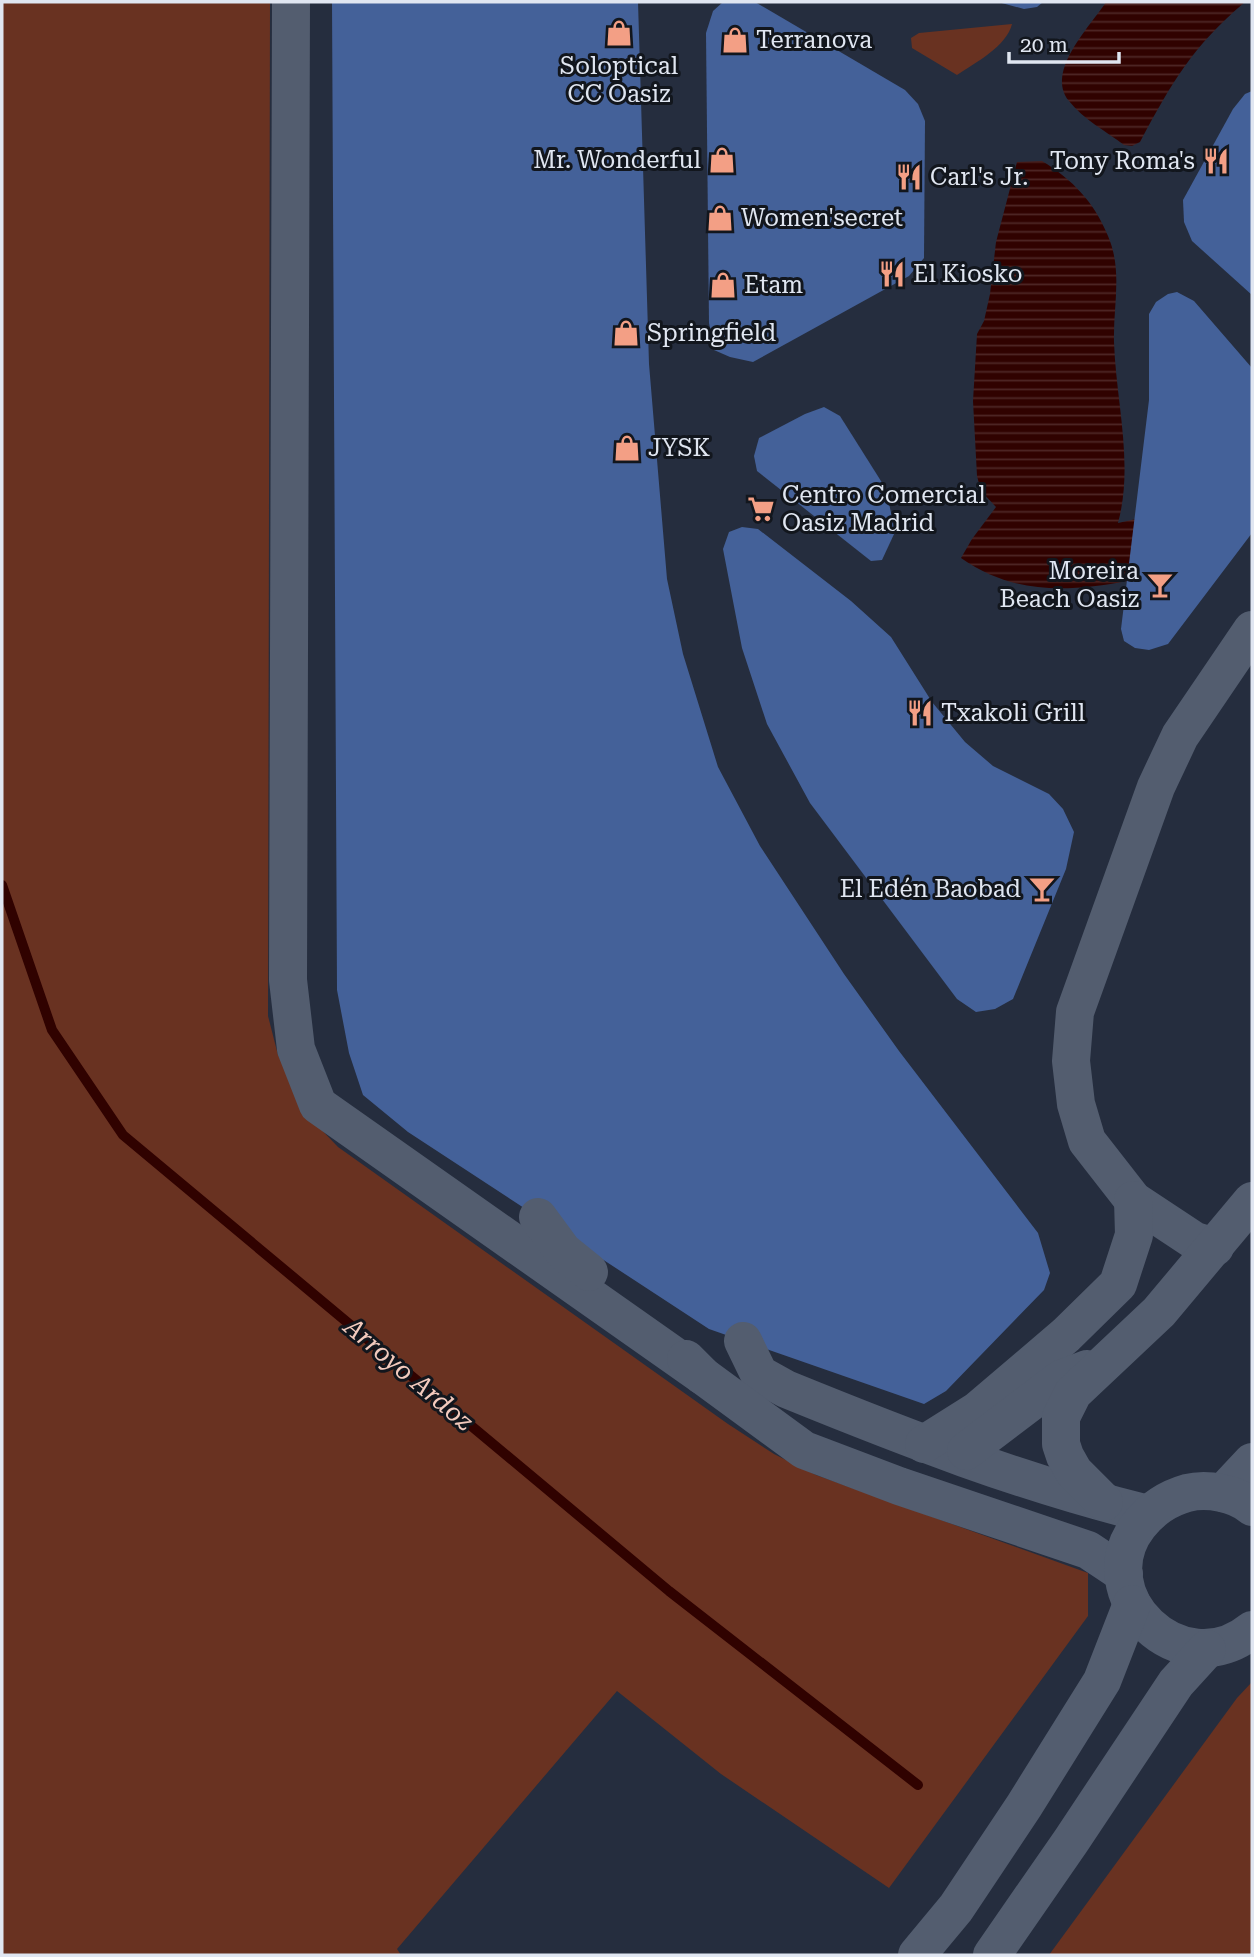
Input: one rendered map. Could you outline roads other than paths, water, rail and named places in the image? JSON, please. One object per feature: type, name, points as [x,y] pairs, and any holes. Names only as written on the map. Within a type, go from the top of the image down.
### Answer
[{"type":"street","points":[[291,2],[288,980],[296,1049],[318,1105],[804,1450],[1088,1550],[1128,1589],[1151,1629],[1177,1645],[1207,1649],[1237,1642],[1252,1630]]},
{"type":"street","points":[[1215,1247],[1195,1241],[1133,1200],[1087,1141],[1076,1104],[1071,1061],[1075,1012],[1161,777],[1180,736],[1252,630]]},
{"type":"street","points":[[900,1486],[942,1450],[978,1410],[1066,1335],[1118,1284],[1134,1235],[1133,1200]]},
{"type":"street","points":[[1105,1503],[1074,1472],[1061,1444],[1061,1417],[1073,1393],[1159,1312],[1252,1201]]},
{"type":"street","points":[[538,1217],[563,1251],[641,1314],[703,1376]]},
{"type":"street","points":[[743,1341],[759,1374],[786,1389],[942,1450],[1105,1503],[1148,1514]]},
{"type":"street","points":[[942,1450],[1061,1379],[1104,1363]]},
{"type":"street","points":[[917,1955],[956,1908],[1102,1681],[1128,1589],[1126,1551],[1134,1532],[1148,1514],[1173,1497],[1194,1491],[1238,1500],[1252,1462]]},
{"type":"street","points":[[992,1955],[1176,1683],[1207,1649]]},
{"type":"waterway","name":"Arroyo Ardoz","points":[[2,885],[52,1030],[123,1135],[669,1591],[918,1785]]},
{"type":"place","name":"Soloptical CC Oasiz","points":[[619,33]]},
{"type":"place","name":"Terranova","points":[[735,40]]},
{"type":"place","name":"Mr. Wonderful","points":[[722,160]]},
{"type":"place","name":"Tony Roma's","points":[[1216,161]]},
{"type":"place","name":"Carl's Jr.","points":[[909,177]]},
{"type":"place","name":"Women'secret","points":[[720,218]]},
{"type":"place","name":"El Kiosko","points":[[892,274]]},
{"type":"place","name":"Etam","points":[[723,285]]},
{"type":"place","name":"Springfield","points":[[626,333]]},
{"type":"place","name":"JYSK","points":[[627,448]]},
{"type":"place","name":"Centro Comercial Oasiz Madrid","points":[[761,509]]},
{"type":"place","name":"Moreira Beach Oasiz","points":[[1160,585]]},
{"type":"place","name":"Txakoli Grill","points":[[920,713]]},
{"type":"place","name":"El Edén Baobad","points":[[1042,889]]}]
